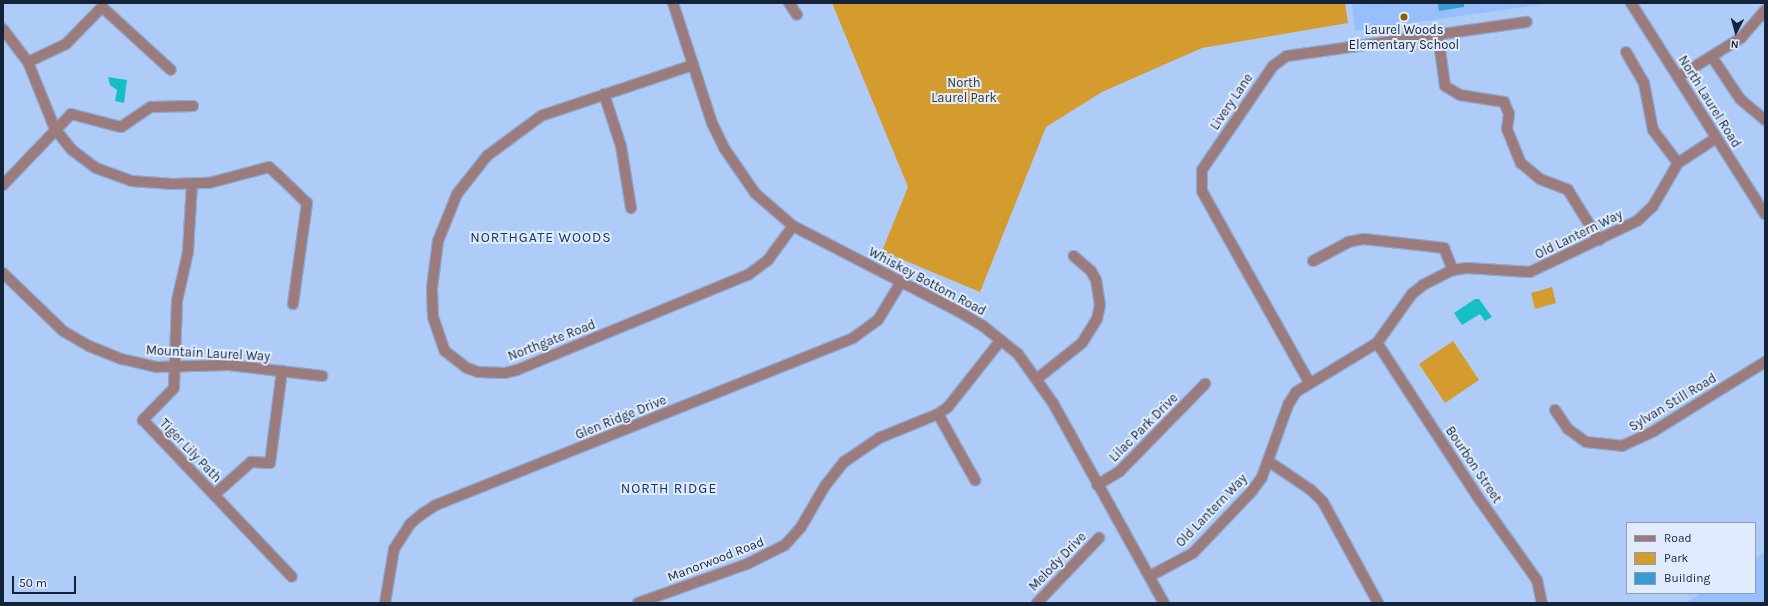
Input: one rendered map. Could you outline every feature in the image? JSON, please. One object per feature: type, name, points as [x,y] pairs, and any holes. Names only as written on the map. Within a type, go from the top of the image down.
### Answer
[{"type":"street","name":"Whiskey Bottom Road","points":[[673,3],[693,65],[724,148],[755,193],[793,226],[958,311],[1001,340],[1038,378],[1164,603]]},
{"type":"street","points":[[789,3],[797,15]]},
{"type":"street","name":"North Laurel Road","points":[[1631,3],[1765,214]]},
{"type":"street","points":[[28,62],[66,44],[102,7],[171,70]]},
{"type":"street","points":[[1678,77],[1712,57],[1746,32],[1765,10]]},
{"type":"street","name":"Livery Lane","points":[[1309,382],[1202,192],[1202,170],[1273,66],[1287,56],[1527,22]]},
{"type":"street","points":[[3,29],[28,62],[55,129],[81,158],[111,175],[137,182],[192,184],[220,180],[269,167],[307,203],[292,304]]},
{"type":"street","points":[[1438,35],[1445,86],[1460,94],[1504,102],[1509,114],[1506,129],[1521,163],[1540,178],[1568,190],[1599,240]]},
{"type":"street","points":[[1626,52],[1644,83],[1653,130],[1678,163]]},
{"type":"street","points":[[1712,57],[1740,99],[1765,120]]},
{"type":"street","name":"Northgate Road","points":[[693,65],[541,116],[523,127],[487,156],[457,194],[438,241],[432,288],[433,317],[439,339],[456,361],[484,373],[517,370],[748,275],[768,260],[793,226]]},
{"type":"street","points":[[604,94],[624,159],[630,208]]},
{"type":"street","points":[[3,185],[71,114],[121,127],[151,107],[193,106]]},
{"type":"street","name":"Old Lantern Way","points":[[1150,576],[1193,553],[1252,491],[1268,461],[1288,405],[1309,382],[1377,343],[1412,294],[1453,270],[1467,268],[1530,272],[1599,240],[1646,214],[1678,163],[1716,138]]},
{"type":"street","name":"Tiger Lily Path","points":[[192,184],[188,252],[177,301],[175,368],[170,395],[143,420],[292,577]]},
{"type":"street","points":[[1313,261],[1348,242],[1364,239],[1444,248],[1453,270]]},
{"type":"street","points":[[1038,378],[1082,343],[1097,319],[1100,305],[1096,280],[1091,271],[1074,256]]},
{"type":"street","name":"Mountain Laurel Way","points":[[3,272],[52,322],[89,346],[140,364],[175,368],[228,365],[322,376]]},
{"type":"street","name":"Glen Ridge Drive","points":[[385,603],[394,549],[410,524],[436,505],[853,338],[878,320],[901,282]]},
{"type":"street","name":"Manorwood Road","points":[[638,603],[774,552],[793,536],[825,486],[855,454],[879,438],[938,414],[956,398],[1001,340]]},
{"type":"street","name":"Bourbon Street","points":[[1377,343],[1477,496],[1537,580],[1542,603]]},
{"type":"street","name":"Sylvan Still Road","points":[[1555,410],[1568,429],[1586,442],[1622,446],[1654,432],[1765,362]]},
{"type":"street","points":[[214,495],[251,462],[270,463],[282,371]]},
{"type":"street","name":"Lilac Park Drive","points":[[1098,485],[1120,471],[1205,384]]},
{"type":"street","points":[[938,414],[975,480]]},
{"type":"street","points":[[1268,461],[1323,502],[1378,603]]},
{"type":"street","name":"Melody Drive","points":[[1037,603],[1099,538]]},
{"type":"shaded area","name":"Laurel Woods Elementary School","points":[[1352,3],[1552,3],[1355,31]]},
{"type":"shaded area","points":[[108,77],[127,80],[124,103],[115,101],[117,90],[110,85]]},
{"type":"shaded area","points":[[1475,299],[1479,299],[1492,317],[1485,321],[1480,314],[1462,325],[1454,313]]},
{"type":"shaded area","points":[[1765,552],[1765,603],[1686,603],[1700,594],[1756,594],[1756,557]]},
{"type":"green space","name":"North Laurel Park","points":[[832,3],[1345,3],[1348,23],[1202,48],[1102,92],[1046,127],[980,292],[882,251],[908,187]]},
{"type":"green space","points":[[1552,287],[1556,303],[1535,309],[1531,293]]},
{"type":"green space","points":[[1453,341],[1479,380],[1445,403],[1419,364]]},
{"type":"building","points":[[1438,3],[1464,3],[1464,7],[1439,11]]},
{"type":"place","name":"Laurel Woods Elementary School","points":[[1404,17]]},
{"type":"district","name":"NORTHGATE WOODS","points":[[541,238]]},
{"type":"district","name":"NORTH RIDGE","points":[[669,489]]}]
